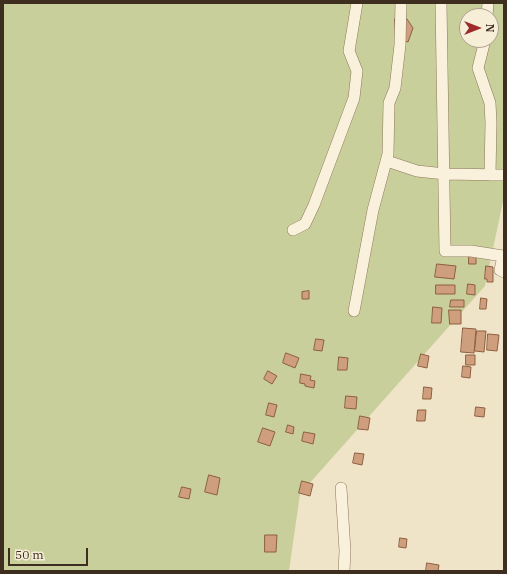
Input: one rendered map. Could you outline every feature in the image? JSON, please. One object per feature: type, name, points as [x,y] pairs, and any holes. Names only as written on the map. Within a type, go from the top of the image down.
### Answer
[{"type":"street","points":[[293,230],[305,224],[314,205],[341,128],[354,98],[358,71],[349,51],[357,3]]},
{"type":"street","points":[[354,311],[373,210],[387,161],[389,103],[395,88],[400,45],[401,3]]},
{"type":"street","points":[[441,3],[445,251],[471,251],[503,256],[500,270],[504,272]]},
{"type":"street","points":[[483,48],[478,68],[490,103],[490,175]]},
{"type":"street","points":[[387,161],[417,171],[444,174],[504,175]]},
{"type":"street","points":[[341,488],[345,551],[344,571]]},
{"type":"green space","points":[[3,3],[504,3],[504,197],[485,286],[300,494],[289,571],[3,571]]},
{"type":"building","points":[[395,19],[407,19],[413,28],[408,42],[396,38]]},
{"type":"building","points":[[469,255],[476,255],[476,264],[469,264]]},
{"type":"building","points":[[437,264],[456,266],[454,279],[435,277]]},
{"type":"building","points":[[486,266],[493,267],[493,282],[487,282],[487,279],[485,279]]},
{"type":"building","points":[[468,284],[475,285],[475,295],[467,294]]},
{"type":"building","points":[[436,285],[455,285],[455,294],[436,294]]},
{"type":"building","points":[[309,291],[309,299],[302,299],[302,292]]},
{"type":"building","points":[[481,298],[487,299],[486,309],[480,309]]},
{"type":"building","points":[[451,300],[464,300],[464,307],[450,307]]},
{"type":"building","points":[[433,307],[442,308],[441,323],[432,323]]},
{"type":"building","points":[[449,310],[461,310],[461,324],[450,324]]},
{"type":"building","points":[[463,328],[476,329],[474,353],[461,352]]},
{"type":"building","points":[[477,331],[486,331],[484,352],[475,351]]},
{"type":"building","points":[[488,334],[499,335],[497,351],[487,350]]},
{"type":"building","points":[[316,339],[324,340],[322,351],[314,350]]},
{"type":"building","points":[[286,353],[299,358],[295,368],[283,363]]},
{"type":"building","points":[[421,354],[429,356],[427,368],[418,366]]},
{"type":"building","points":[[466,355],[475,355],[475,365],[466,365]]},
{"type":"building","points":[[339,357],[348,358],[347,370],[338,370]]},
{"type":"building","points":[[463,366],[471,367],[470,378],[462,377]]},
{"type":"building","points":[[268,371],[277,376],[272,384],[264,379]]},
{"type":"building","points":[[301,374],[311,376],[310,380],[315,381],[314,388],[300,383]]},
{"type":"building","points":[[424,387],[432,388],[431,399],[423,399]]},
{"type":"building","points":[[346,396],[357,397],[356,409],[345,408]]},
{"type":"building","points":[[269,403],[277,405],[274,417],[266,415]]},
{"type":"building","points":[[476,407],[485,408],[484,417],[475,416]]},
{"type":"building","points":[[418,410],[426,410],[425,421],[417,421]]},
{"type":"building","points":[[360,416],[370,418],[368,430],[358,429]]},
{"type":"building","points":[[288,425],[294,427],[293,434],[286,432]]},
{"type":"building","points":[[263,428],[275,432],[270,446],[258,442]]},
{"type":"building","points":[[304,432],[315,434],[313,444],[302,441]]},
{"type":"building","points":[[355,453],[364,454],[362,465],[353,463]]},
{"type":"building","points":[[209,475],[220,478],[217,495],[205,492]]},
{"type":"building","points":[[302,481],[313,484],[310,496],[299,493]]},
{"type":"building","points":[[182,487],[191,489],[189,499],[179,497]]},
{"type":"building","points":[[265,535],[277,535],[276,552],[265,552]]},
{"type":"building","points":[[400,538],[407,539],[406,548],[399,547]]},
{"type":"building","points":[[427,563],[439,565],[438,571],[426,571]]}]
